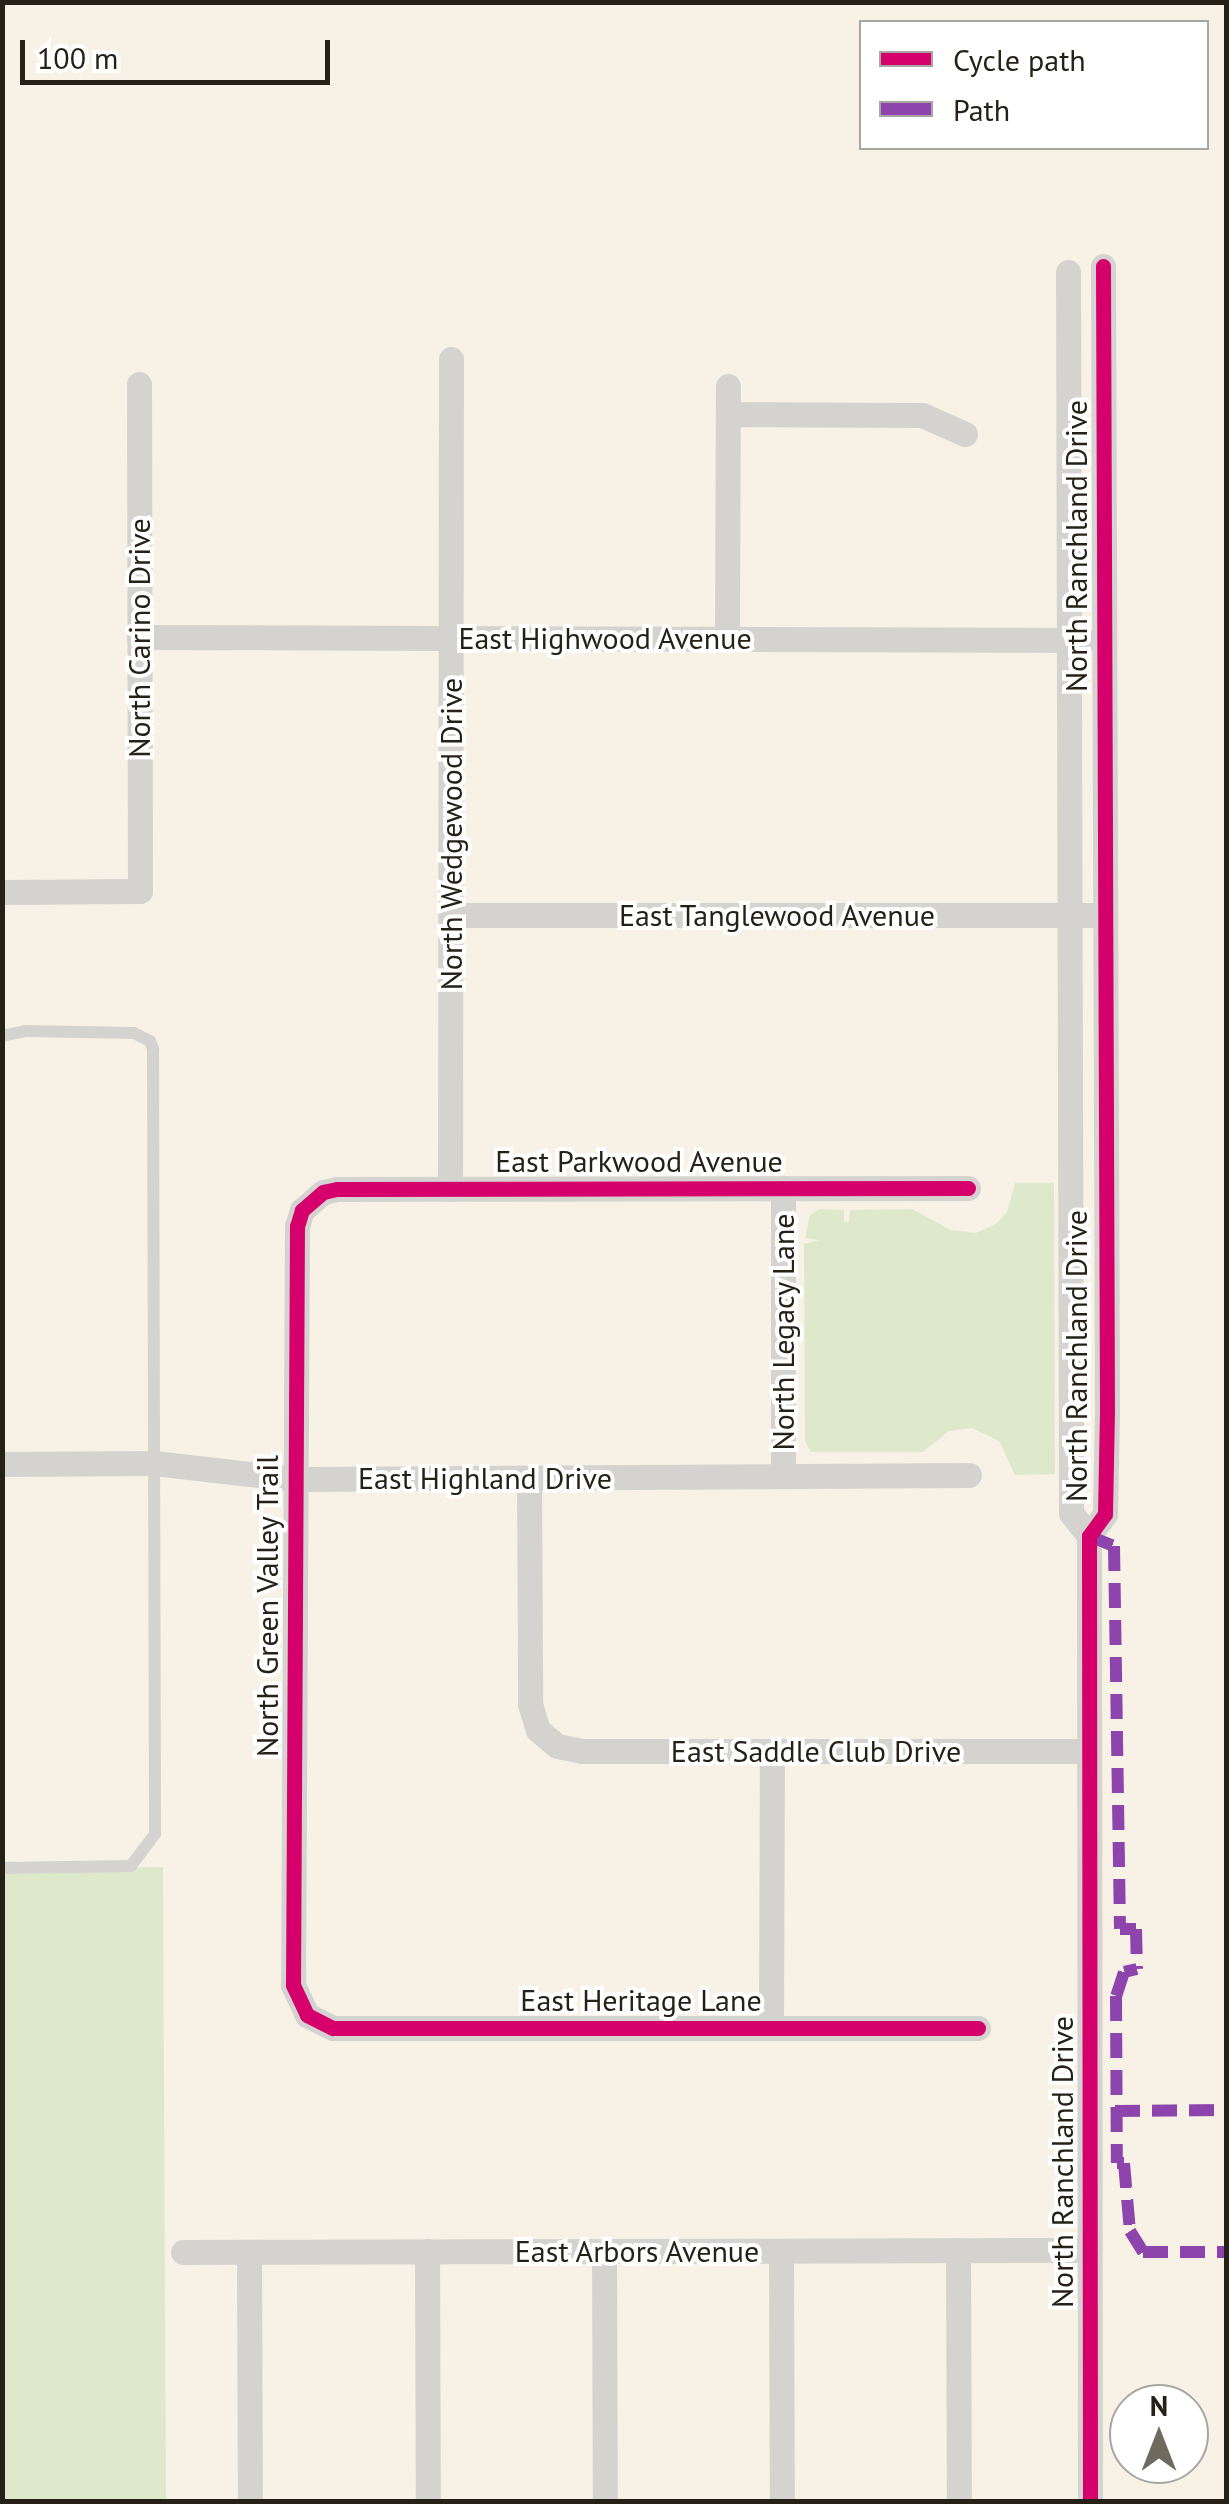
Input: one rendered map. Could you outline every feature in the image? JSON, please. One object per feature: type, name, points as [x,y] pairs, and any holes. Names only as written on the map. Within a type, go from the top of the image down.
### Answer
[{"type":"street","name":"North Ranchland Drive","points":[[1090,2502],[1090,1536],[1104,1514],[1106,1447],[1103,266]]},
{"type":"street","name":"North Ranchland Drive","points":[[1068,272],[1071,1513],[1090,1536]]},
{"type":"street","name":"North Wedgewood Drive","points":[[450,1189],[451,359]]},
{"type":"street","name":"North Carino Drive","points":[[2,892],[140,891],[139,384]]},
{"type":"street","points":[[727,637],[728,386]]},
{"type":"street","points":[[728,414],[922,415],[965,434]]},
{"type":"street","name":"East Highwood Avenue","points":[[139,637],[1104,640]]},
{"type":"street","name":"East Tanglewood Avenue","points":[[450,915],[1104,914]]},
{"type":"street","name":"East Parkwood Avenue","points":[[312,1199],[337,1188],[968,1188]]},
{"type":"street","name":"North Legacy Lane","points":[[783,1188],[783,1476]]},
{"type":"street","name":"North Green Valley Trail","points":[[307,2014],[293,1985],[295,1479],[297,1226],[302,1210],[312,1199]]},
{"type":"street","name":"East Highland Drive","points":[[2,1464],[154,1463],[295,1479],[968,1475]]},
{"type":"street","name":"East Saddle Club Drive","points":[[528,1478],[530,1704],[532,1718],[548,1740],[572,1750],[1088,1750]]},
{"type":"street","points":[[771,2027],[772,1750]]},
{"type":"street","name":"East Heritage Lane","points":[[307,2014],[333,2028],[978,2028]]},
{"type":"street","points":[[780,2250],[782,2502]]},
{"type":"street","points":[[958,2250],[959,2502]]},
{"type":"street","name":"East Arbors Avenue","points":[[183,2252],[1090,2250]]},
{"type":"street","points":[[427,2251],[428,2502]]},
{"type":"street","points":[[604,2251],[605,2502]]},
{"type":"street","points":[[249,2252],[250,2502]]},
{"type":"lane","points":[[2,1036],[26,1031],[134,1033],[150,1042],[153,1049],[155,1834],[131,1866],[2,1868]]},
{"type":"green space","points":[[1015,1183],[1054,1183],[1055,1474],[1015,1475],[999,1441],[972,1428],[949,1431],[923,1452],[811,1452],[805,1441],[804,1244],[819,1240],[805,1238],[810,1215],[820,1209],[844,1210],[844,1222],[849,1222],[850,1210],[912,1209],[951,1230],[976,1233],[997,1223],[1007,1212]]},
{"type":"green space","points":[[163,1867],[166,2501],[3,2501],[2,1870]]},
{"type":"marked path","points":[[1089,1536],[1114,1546],[1120,1929],[1136,1929],[1137,1969],[1124,1972],[1116,1996],[1117,2163],[1124,2163],[1130,2231],[1143,2252],[1226,2252]]},
{"type":"marked path","points":[[1115,2111],[1226,2110]]},
{"type":"cycle path","points":[[1090,2502],[1089,1536],[1105,1514],[1107,1413],[1103,266]]},
{"type":"cycle path","points":[[968,1188],[337,1189],[323,1192],[302,1210],[297,1226],[293,1985],[307,2015],[333,2028],[978,2028]]}]
